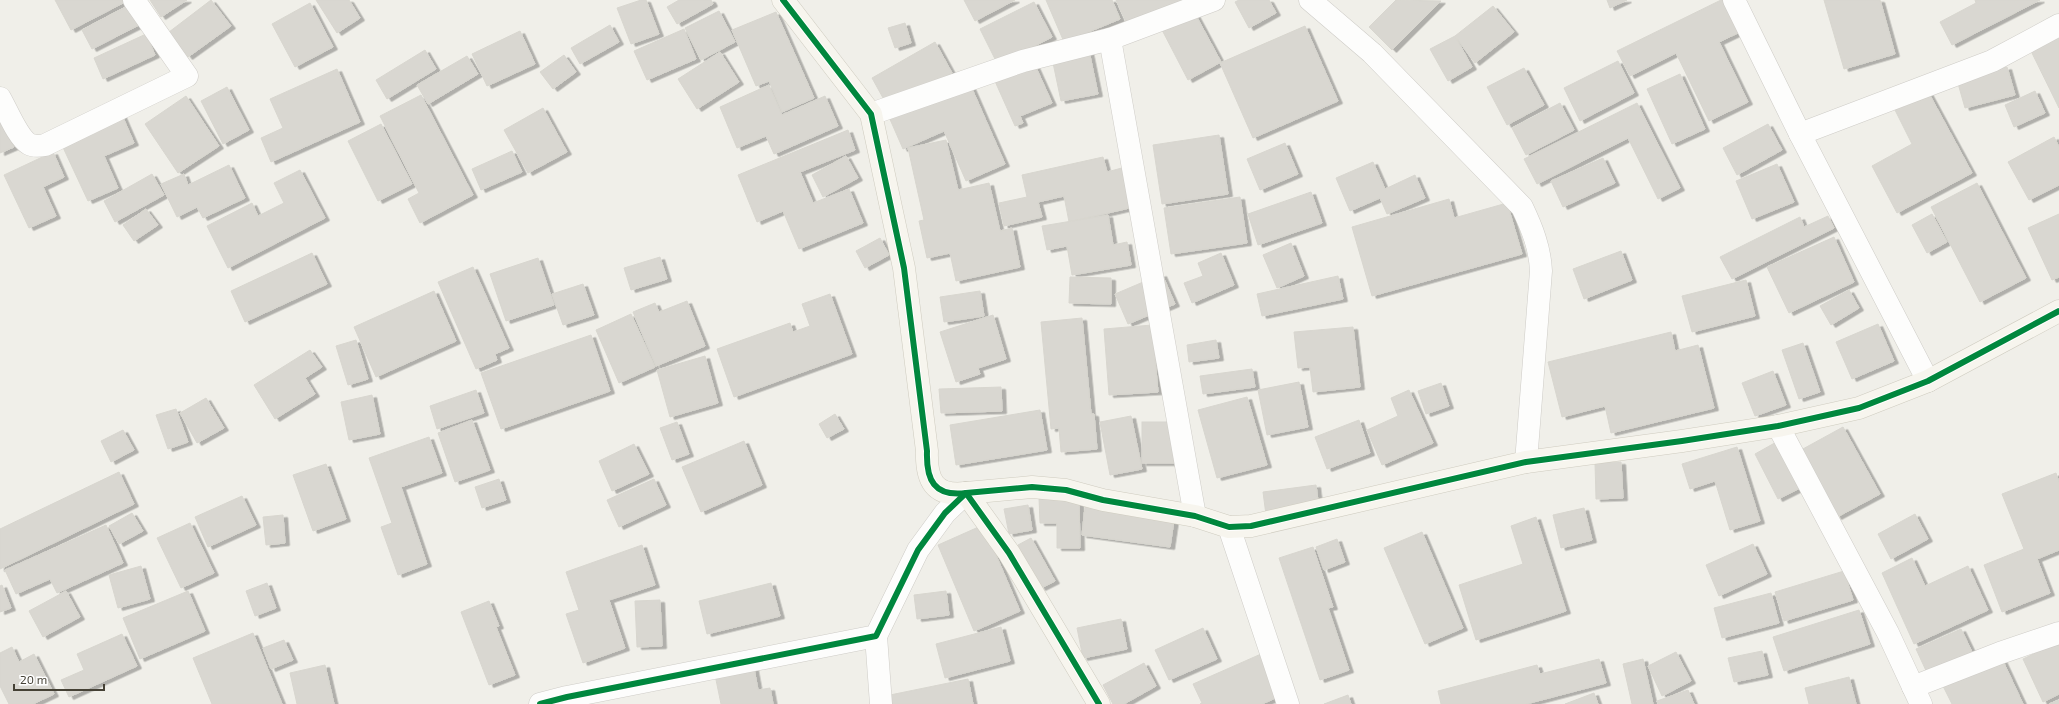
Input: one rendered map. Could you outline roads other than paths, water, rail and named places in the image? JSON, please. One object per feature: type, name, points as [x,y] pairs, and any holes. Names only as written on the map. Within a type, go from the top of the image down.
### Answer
[{"type":"street","points":[[0,98],[23,140],[31,145],[45,146],[187,76],[134,0]]},
{"type":"street","points":[[783,0],[871,114],[904,268],[927,451],[927,470],[937,488],[952,495],[1032,488],[1066,490],[1103,500],[1195,516],[1229,527],[1251,526],[1526,462],[1682,441],[1778,426],[1858,408],[1928,381],[2059,311]]},
{"type":"street","points":[[871,114],[1023,61],[1110,39],[1214,0]]},
{"type":"street","points":[[1310,0],[1372,53],[1522,207],[1530,223],[1540,254],[1541,271],[1526,462]]},
{"type":"street","points":[[1734,0],[1800,134],[1928,381]]},
{"type":"street","points":[[1800,134],[1992,61],[2059,25]]},
{"type":"street","points":[[1110,39],[1195,516]]},
{"type":"street","points":[[1778,426],[1888,633],[1917,696],[2000,653],[2059,633]]},
{"type":"street","points":[[881,704],[876,636],[918,550],[945,513],[966,493]]},
{"type":"street","points":[[966,493],[1009,553],[1099,704]]},
{"type":"street","points":[[1229,527],[1288,704]]},
{"type":"street","points":[[540,704],[567,700],[876,636]]}]
